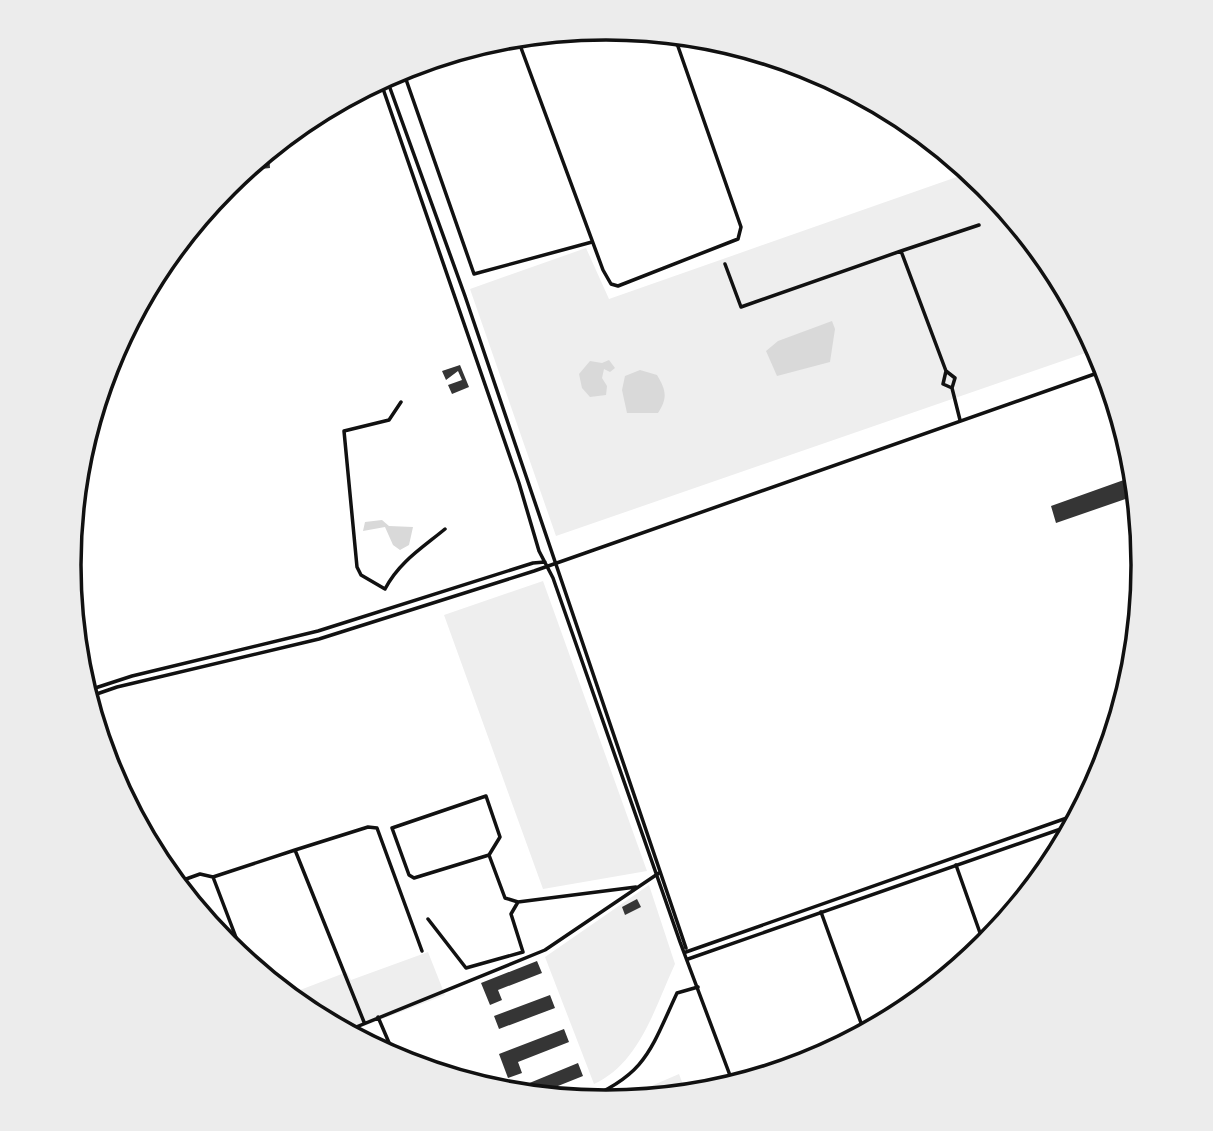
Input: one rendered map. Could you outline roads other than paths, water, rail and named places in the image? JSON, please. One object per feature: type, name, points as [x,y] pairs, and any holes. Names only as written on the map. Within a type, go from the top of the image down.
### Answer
[{"type":"street","points":[[521,48],[607,279],[618,286],[738,239],[741,227],[677,45]]},
{"type":"street","points":[[406,80],[474,274],[592,242]]},
{"type":"street","points":[[390,87],[469,309],[685,940],[686,952]]},
{"type":"street","points":[[383,90],[546,563],[730,1076]]},
{"type":"street","points":[[725,264],[741,307],[979,225]]},
{"type":"street","points":[[901,251],[946,371],[955,378],[952,388],[960,420]]},
{"type":"street","points":[[946,371],[943,384],[952,388]]},
{"type":"street","points":[[96,688],[132,676],[318,631],[533,563],[554,562],[1096,374]]},
{"type":"street","points":[[401,402],[389,420],[344,431],[357,567],[361,575],[384,589],[393,573],[414,551],[445,529]]},
{"type":"street","points":[[97,694],[318,639],[534,571],[546,563]]},
{"type":"street","points":[[486,796],[500,837],[489,855],[414,878],[409,875],[392,828],[486,796]]},
{"type":"street","points":[[686,952],[1067,818]]},
{"type":"street","points":[[186,879],[200,874],[214,877],[368,827],[377,828],[422,951]]},
{"type":"street","points":[[688,959],[1060,829]]},
{"type":"street","points":[[295,850],[364,1023],[379,1016]]},
{"type":"street","points":[[356,1027],[545,950],[659,873],[634,888],[518,902],[505,898],[489,855]]},
{"type":"street","points":[[956,865],[981,934]]},
{"type":"street","points":[[214,877],[237,939]]},
{"type":"street","points":[[428,919],[466,968],[523,953],[511,914],[518,902]]},
{"type":"street","points":[[821,912],[861,1024]]},
{"type":"street","points":[[606,1091],[616,1087],[640,1066],[677,993],[698,986]]},
{"type":"street","points":[[379,1016],[390,1044]]}]
